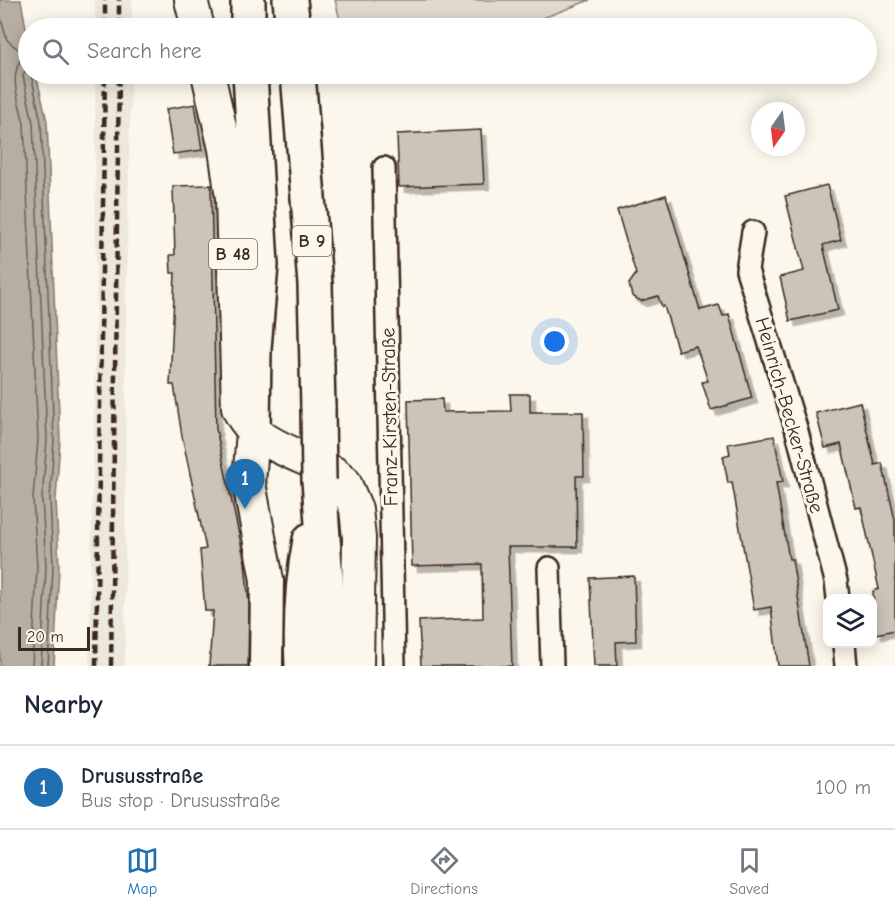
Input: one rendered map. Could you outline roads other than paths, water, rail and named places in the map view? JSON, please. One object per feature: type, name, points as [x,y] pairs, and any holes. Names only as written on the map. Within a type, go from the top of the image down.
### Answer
[{"type":"highway","points":[[248,18],[249,0]]},
{"type":"highway","points":[[290,0],[292,18]]},
{"type":"highway","points":[[251,84],[261,265],[254,348],[253,431]]},
{"type":"highway","name":"B 9","points":[[299,84],[315,284],[319,498],[329,624],[327,666]]},
{"type":"highway","name":"B 9","points":[[302,666],[300,625],[305,568],[319,498]]},
{"type":"main road","points":[[191,0],[196,18]]},
{"type":"main road","name":"B 48","points":[[210,84],[225,149],[232,198],[236,399],[242,416],[253,431],[265,440],[334,473],[344,481],[351,493],[356,509],[358,538],[357,666]]},
{"type":"main road","points":[[253,431],[249,483],[267,580],[266,666]]},
{"type":"street","name":"Franz-Kirsten-Straße","points":[[384,168],[394,666]]},
{"type":"street","name":"Heinrich-Becker-Straße","points":[[753,232],[747,270],[796,429],[838,594]]},
{"type":"street","points":[[549,568],[552,666]]},
{"type":"street","points":[[844,648],[846,666]]},
{"type":"water","points":[[0,0],[21,0],[24,18],[18,18],[18,84],[38,84],[47,121],[60,440],[56,499],[59,567],[54,666],[0,666]]},
{"type":"railway","points":[[105,0],[105,18]]},
{"type":"railway","points":[[119,0],[119,18]]},
{"type":"railway","points":[[96,666],[105,84]]},
{"type":"railway","points":[[111,666],[119,84]]},
{"type":"place","name":"Drususstraße","points":[[245,509]]}]
